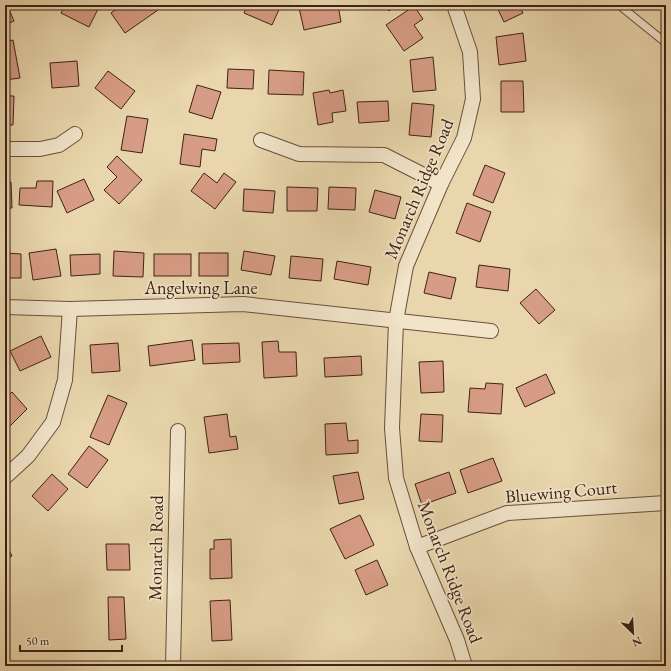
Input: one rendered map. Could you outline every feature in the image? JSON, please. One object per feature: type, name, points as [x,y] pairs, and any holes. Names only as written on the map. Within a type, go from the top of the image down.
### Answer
[{"type":"street","name":"Monarch Ridge Road","points":[[454,5],[470,52],[473,99],[464,138],[441,184],[406,266],[396,321],[392,428],[396,478],[417,547],[457,640],[465,666]]},
{"type":"street","points":[[5,149],[40,149],[59,145],[76,134]]},
{"type":"street","points":[[261,140],[299,154],[384,155],[441,184]]},
{"type":"street","name":"Angelwing Lane","points":[[5,307],[70,309],[243,304],[491,331]]},
{"type":"street","points":[[5,477],[28,456],[53,422],[65,380],[70,309]]},
{"type":"street","name":"Monarch Road","points":[[172,666],[178,431]]},
{"type":"street","name":"Bluewing Court","points":[[417,547],[507,513],[666,503]]},
{"type":"lane","points":[[619,5],[666,43]]},
{"type":"building","points":[[5,5],[7,5],[14,21],[5,25]]},
{"type":"building","points":[[65,5],[100,5],[89,27],[61,13]]},
{"type":"building","points":[[122,5],[154,5],[158,10],[125,33],[111,13]]},
{"type":"building","points":[[248,5],[281,5],[272,25],[244,13]]},
{"type":"building","points":[[312,5],[338,5],[341,22],[304,30],[299,8]]},
{"type":"building","points":[[383,5],[395,5],[389,11]]},
{"type":"building","points":[[484,5],[496,5],[486,9]]},
{"type":"building","points":[[496,5],[519,5],[523,13],[504,22]]},
{"type":"building","points":[[414,6],[423,19],[414,25],[423,38],[404,51],[386,25]]},
{"type":"building","points":[[523,33],[526,61],[499,65],[496,37]]},
{"type":"building","points":[[13,40],[20,78],[5,80],[5,42]]},
{"type":"building","points":[[433,57],[436,90],[413,92],[410,60]]},
{"type":"building","points":[[77,61],[79,86],[52,88],[50,63]]},
{"type":"building","points":[[228,69],[254,70],[253,89],[227,88]]},
{"type":"building","points":[[269,70],[304,72],[303,95],[268,94]]},
{"type":"building","points":[[108,71],[135,91],[121,109],[95,88]]},
{"type":"building","points":[[501,81],[523,81],[524,112],[501,112]]},
{"type":"building","points":[[197,85],[221,92],[212,119],[189,112]]},
{"type":"building","points":[[329,90],[330,93],[343,90],[346,111],[332,113],[333,122],[318,125],[313,93]]},
{"type":"building","points":[[5,96],[14,96],[13,125],[5,125]]},
{"type":"building","points":[[388,101],[389,121],[359,123],[357,102]]},
{"type":"building","points":[[412,103],[434,105],[431,137],[409,135]]},
{"type":"building","points":[[127,116],[148,119],[142,153],[121,150]]},
{"type":"building","points":[[184,134],[217,139],[215,151],[202,149],[200,167],[180,164]]},
{"type":"building","points":[[117,156],[142,180],[119,204],[104,190],[117,177],[107,167]]},
{"type":"building","points":[[485,165],[505,173],[493,203],[473,195]]},
{"type":"building","points":[[204,173],[217,183],[224,173],[236,182],[215,209],[191,191]]},
{"type":"building","points":[[84,179],[94,200],[67,213],[57,191]]},
{"type":"building","points":[[37,181],[53,181],[52,207],[19,205],[20,188],[36,188]]},
{"type":"building","points":[[5,182],[11,182],[12,208],[5,208]]},
{"type":"building","points":[[287,187],[318,188],[317,211],[287,211]]},
{"type":"building","points":[[329,187],[356,188],[355,210],[328,209]]},
{"type":"building","points":[[244,189],[275,191],[273,213],[243,211]]},
{"type":"building","points":[[375,190],[401,197],[395,219],[369,212]]},
{"type":"building","points":[[467,203],[491,212],[480,242],[456,233]]},
{"type":"building","points":[[56,249],[61,276],[33,280],[29,253]]},
{"type":"building","points":[[114,251],[144,253],[143,277],[113,276]]},
{"type":"building","points":[[244,251],[275,256],[271,275],[241,270]]},
{"type":"building","points":[[5,253],[21,254],[21,278],[5,278]]},
{"type":"building","points":[[199,253],[228,253],[228,276],[199,276]]},
{"type":"building","points":[[100,254],[100,274],[71,276],[70,255]]},
{"type":"building","points":[[154,254],[191,254],[191,276],[154,276]]},
{"type":"building","points":[[291,256],[323,259],[321,281],[289,278]]},
{"type":"building","points":[[337,261],[371,267],[368,285],[334,279]]},
{"type":"building","points":[[479,265],[510,269],[508,291],[476,287]]},
{"type":"building","points":[[429,272],[456,278],[451,299],[424,293]]},
{"type":"building","points":[[536,289],[555,310],[539,324],[520,303]]},
{"type":"building","points":[[41,336],[51,357],[20,371],[10,351]]},
{"type":"building","points":[[192,340],[195,360],[150,366],[148,346]]},
{"type":"building","points":[[278,341],[279,352],[296,352],[297,376],[264,378],[262,342]]},
{"type":"building","points":[[118,343],[120,371],[92,373],[90,345]]},
{"type":"building","points":[[239,343],[240,362],[203,364],[202,344]]},
{"type":"building","points":[[361,356],[362,375],[325,377],[324,358]]},
{"type":"building","points":[[443,361],[444,392],[421,393],[419,362]]},
{"type":"building","points":[[546,374],[555,393],[525,407],[516,388]]},
{"type":"building","points":[[486,383],[503,384],[501,414],[468,412],[470,388],[485,389]]},
{"type":"building","points":[[12,392],[27,409],[5,431],[5,399]]},
{"type":"building","points":[[108,395],[127,403],[109,445],[90,437]]},
{"type":"building","points":[[227,414],[230,437],[236,436],[238,449],[209,453],[204,417]]},
{"type":"building","points":[[421,414],[443,415],[442,442],[419,441]]},
{"type":"building","points":[[346,423],[348,441],[358,440],[358,453],[326,455],[325,424]]},
{"type":"building","points":[[89,446],[108,460],[87,488],[68,474]]},
{"type":"building","points":[[493,458],[502,481],[468,493],[460,470]]},
{"type":"building","points":[[358,472],[364,499],[339,504],[333,476]]},
{"type":"building","points":[[449,472],[456,493],[422,505],[415,484]]},
{"type":"building","points":[[52,474],[68,489],[48,511],[32,496]]},
{"type":"building","points":[[360,515],[374,545],[345,559],[330,529]]},
{"type":"building","points":[[231,539],[232,578],[210,579],[210,549],[214,549],[214,540]]},
{"type":"building","points":[[5,542],[12,556],[5,559]]},
{"type":"building","points":[[106,544],[129,544],[130,570],[107,570]]},
{"type":"building","points":[[377,560],[388,585],[366,595],[355,570]]},
{"type":"building","points":[[108,597],[124,597],[126,639],[109,640]]},
{"type":"building","points":[[230,600],[232,640],[212,641],[210,601]]}]
